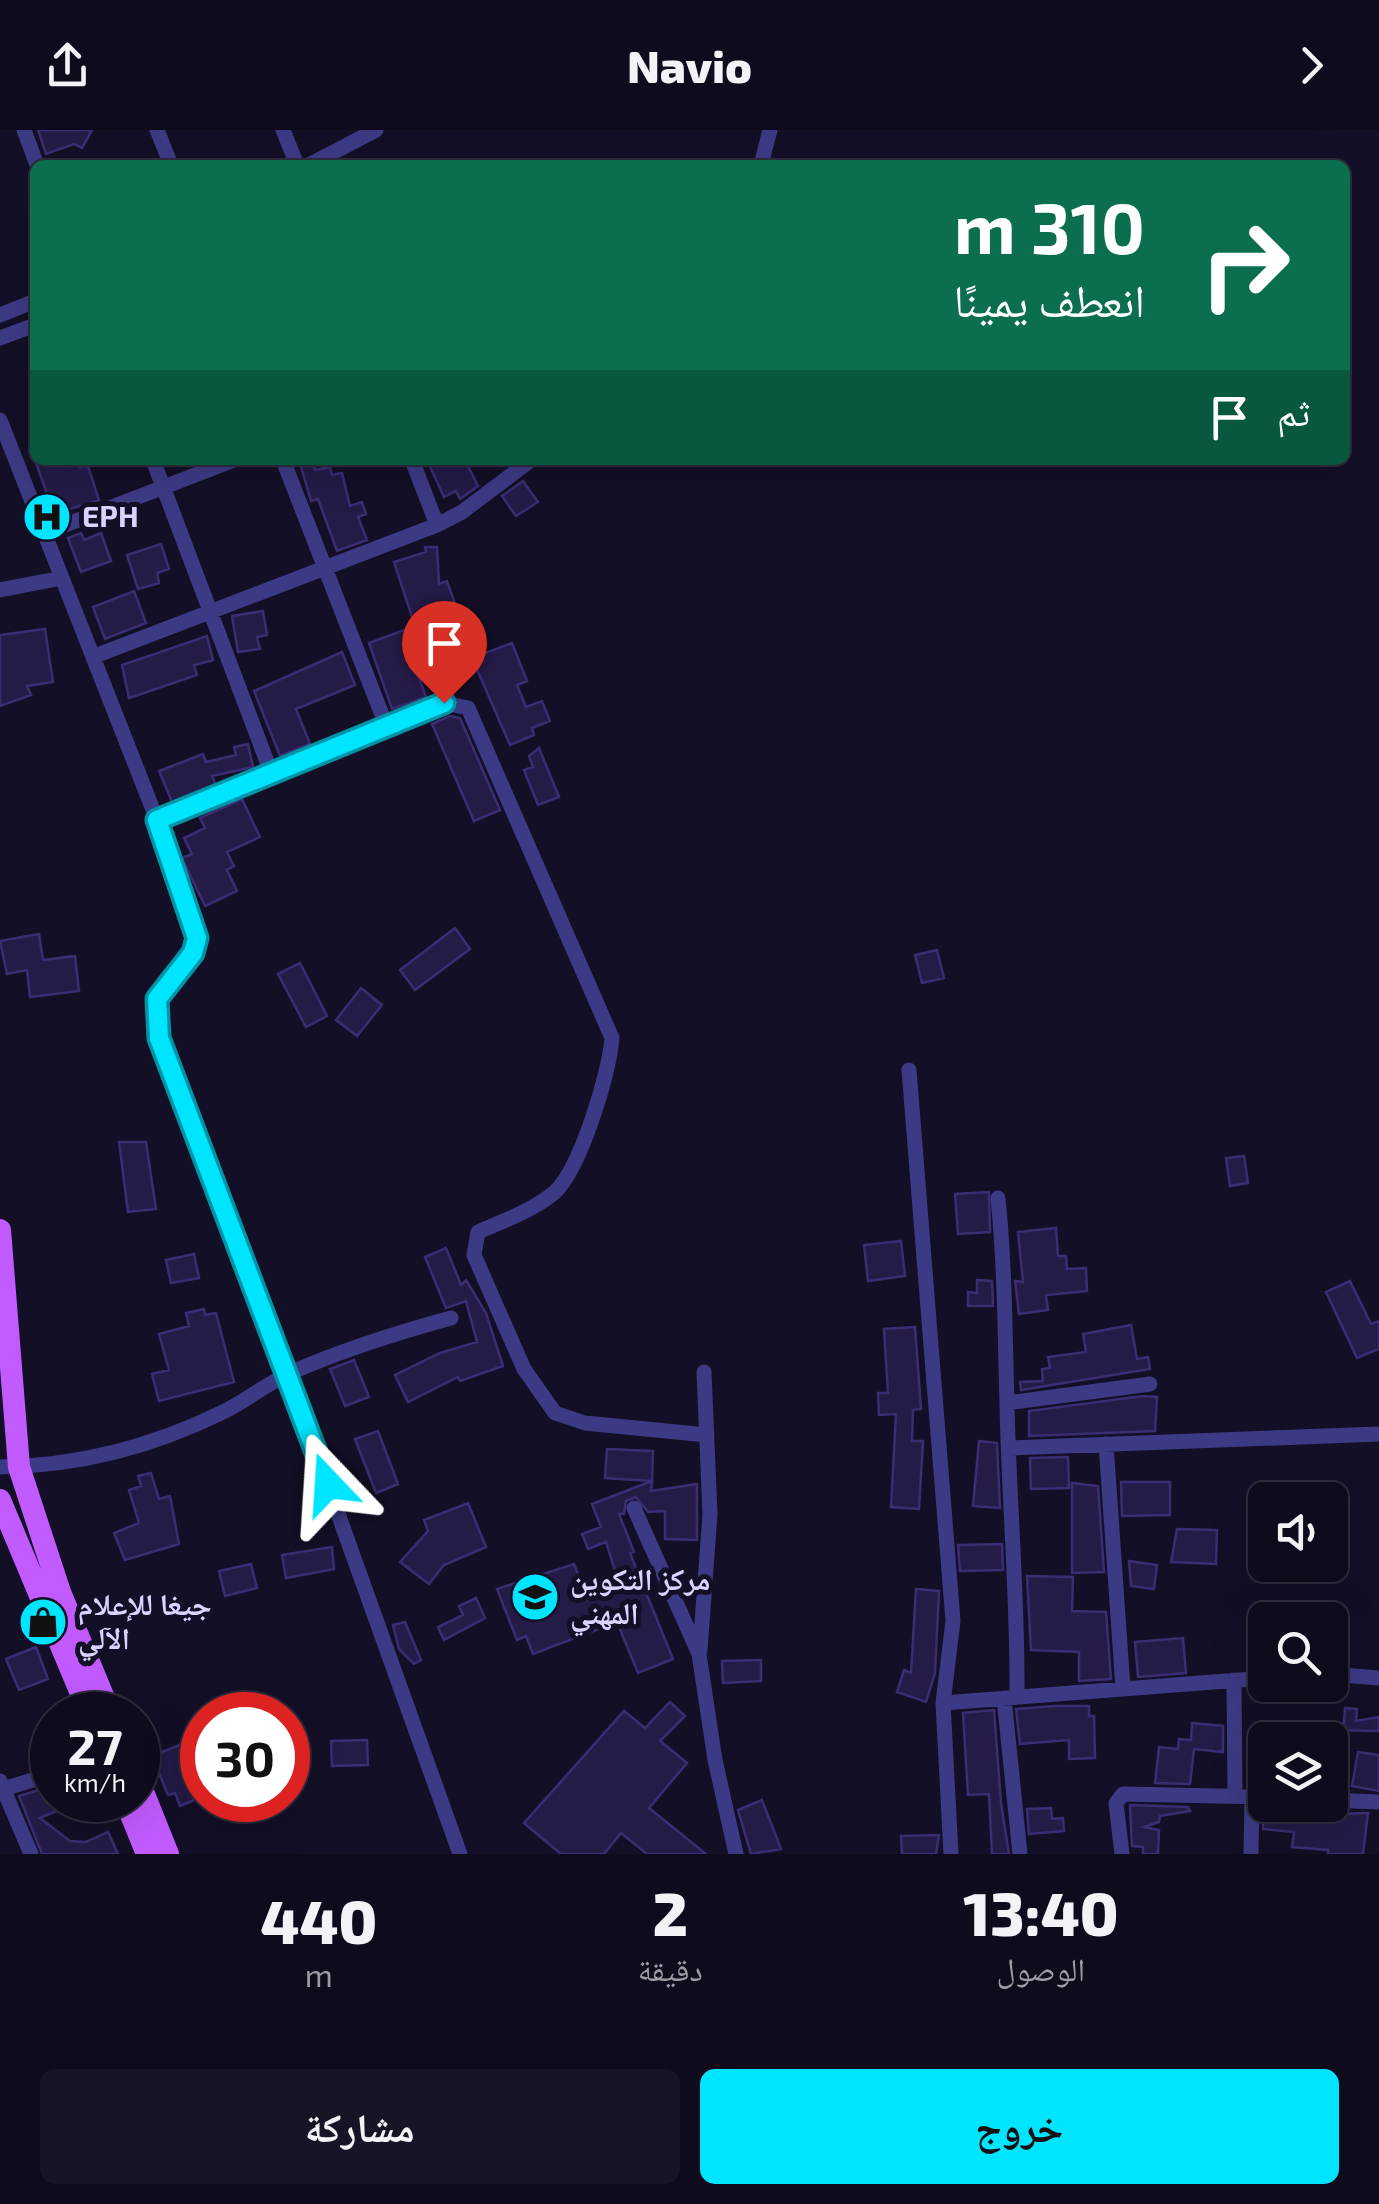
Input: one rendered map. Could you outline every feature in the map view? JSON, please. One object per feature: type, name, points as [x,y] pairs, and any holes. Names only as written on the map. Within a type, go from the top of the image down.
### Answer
[{"type":"main road","points":[[0,1230],[10,1467],[28,1489],[53,1574],[102,1692]]},
{"type":"main road","points":[[0,1490],[13,1480],[28,1489]]},
{"type":"main road","points":[[0,1500],[14,1510],[23,1506],[28,1489]]},
{"type":"main road","points":[[0,1500],[80,1692]]},
{"type":"main road","points":[[134,1822],[147,1854]]},
{"type":"main road","points":[[155,1822],[168,1854]]},
{"type":"street","points":[[24,130],[36,160]]},
{"type":"street","points":[[158,130],[169,160]]},
{"type":"street","points":[[283,130],[295,160]]},
{"type":"street","points":[[319,160],[376,130]]},
{"type":"street","points":[[762,160],[770,130]]},
{"type":"street","points":[[0,315],[30,303]]},
{"type":"street","points":[[0,338],[30,327]]},
{"type":"street","points":[[0,420],[95,656],[197,938],[193,953],[157,999],[159,1038],[288,1374],[460,1854]]},
{"type":"street","points":[[155,465],[272,775]]},
{"type":"street","points":[[47,532],[220,465]]},
{"type":"street","points":[[285,465],[386,725]]},
{"type":"street","points":[[414,465],[437,525]]},
{"type":"street","points":[[95,656],[437,525],[524,465]]},
{"type":"street","points":[[0,590],[62,578]]},
{"type":"street","points":[[157,820],[444,703],[468,708],[612,1038],[604,1081],[562,1183],[534,1205],[478,1232],[474,1256],[511,1344],[536,1391],[563,1418],[706,1435]]},
{"type":"street","points":[[908,1070],[952,1621],[943,1704],[951,1854]]},
{"type":"street","points":[[998,1198],[1008,1295],[1006,1403],[1018,1594],[1010,1698],[1020,1854]]},
{"type":"street","points":[[10,1467],[115,1452],[176,1434],[288,1374],[387,1335],[450,1318]]},
{"type":"street","points":[[704,1372],[710,1514],[700,1654],[715,1760],[736,1854]]},
{"type":"street","points":[[1006,1403],[1150,1384]]},
{"type":"street","points":[[1009,1448],[1379,1434]]},
{"type":"street","points":[[1106,1444],[1123,1688]]},
{"type":"street","points":[[634,1508],[700,1654]]},
{"type":"street","points":[[1348,1675],[1379,1678]]},
{"type":"street","points":[[943,1704],[1248,1679]]},
{"type":"street","points":[[1234,1680],[1235,1796]]},
{"type":"street","points":[[30,1779],[1,1786],[31,1854]]},
{"type":"street","points":[[1122,1854],[1116,1803],[1122,1794],[1248,1797]]},
{"type":"street","points":[[1348,1801],[1379,1802]]},
{"type":"street","points":[[1251,1854],[1255,1822]]},
{"type":"building","points":[[38,130],[92,130],[82,148],[74,144],[46,154]]},
{"type":"building","points":[[37,465],[88,466],[99,500],[54,514]]},
{"type":"building","points":[[300,465],[314,465],[315,470],[330,467],[332,475],[342,473],[350,506],[362,502],[366,514],[358,517],[367,540],[337,551],[318,499],[311,501]]},
{"type":"building","points":[[429,465],[468,465],[478,486],[460,499],[456,491],[444,497]]},
{"type":"building","points":[[523,481],[538,502],[516,516],[502,496]]},
{"type":"building","points":[[81,533],[84,540],[101,533],[111,561],[81,572],[68,538]]},
{"type":"building","points":[[161,544],[169,569],[157,573],[159,583],[138,589],[127,555]]},
{"type":"building","points":[[425,547],[437,547],[439,584],[447,581],[458,612],[416,628],[427,660],[414,664],[426,697],[392,709],[369,643],[415,626],[394,562],[426,552]]},
{"type":"building","points":[[134,591],[146,623],[105,639],[93,607]]},
{"type":"building","points":[[263,611],[267,635],[257,637],[260,649],[238,652],[232,616]]},
{"type":"building","points":[[45,629],[53,682],[27,686],[31,695],[0,706],[0,635]]},
{"type":"building","points":[[207,636],[213,660],[194,665],[197,675],[129,698],[122,665]]},
{"type":"building","points":[[512,643],[527,681],[517,685],[526,707],[542,701],[550,721],[532,728],[534,735],[510,745],[472,658]]},
{"type":"building","points":[[342,652],[355,685],[296,709],[310,744],[280,756],[254,691]]},
{"type":"building","points":[[450,716],[460,718],[500,810],[474,821],[432,724]]},
{"type":"building","points":[[248,744],[253,767],[212,776],[216,785],[172,802],[159,771],[203,754],[206,762],[236,755],[234,747]]},
{"type":"building","points":[[539,748],[559,797],[538,805],[524,770],[533,767],[529,756]]},
{"type":"building","points":[[242,799],[260,837],[227,852],[234,866],[227,870],[237,891],[205,906],[182,858],[192,854],[184,838],[205,828],[200,818]]},
{"type":"building","points":[[455,928],[470,949],[415,990],[400,970]]},
{"type":"building","points":[[39,934],[43,960],[75,956],[79,991],[30,997],[27,970],[7,974],[0,941]]},
{"type":"building","points":[[937,950],[944,978],[922,983],[915,955]]},
{"type":"building","points":[[300,963],[327,1016],[306,1027],[278,974]]},
{"type":"building","points":[[361,988],[382,1005],[357,1036],[336,1020]]},
{"type":"building","points":[[119,1142],[146,1142],[156,1209],[128,1212]]},
{"type":"building","points":[[1244,1156],[1248,1183],[1230,1186],[1226,1158]]},
{"type":"building","points":[[989,1192],[990,1232],[958,1234],[955,1194]]},
{"type":"building","points":[[1056,1228],[1058,1256],[1066,1256],[1067,1269],[1086,1268],[1087,1291],[1046,1295],[1048,1310],[1019,1314],[1015,1281],[1023,1282],[1018,1232]]},
{"type":"building","points":[[901,1241],[905,1276],[868,1281],[864,1245]]},
{"type":"building","points":[[446,1248],[461,1285],[466,1280],[486,1313],[503,1366],[460,1381],[458,1377],[408,1402],[395,1375],[440,1353],[477,1342],[466,1301],[446,1308],[425,1257]]},
{"type":"building","points":[[194,1254],[199,1278],[171,1283],[166,1260]]},
{"type":"building","points":[[977,1280],[992,1281],[993,1306],[968,1306],[968,1292],[977,1293]]},
{"type":"building","points":[[1350,1281],[1371,1324],[1379,1321],[1379,1349],[1357,1358],[1326,1292]]},
{"type":"building","points":[[204,1309],[205,1315],[216,1313],[234,1382],[159,1401],[152,1374],[169,1370],[159,1334],[189,1326],[186,1313]]},
{"type":"building","points":[[1131,1325],[1137,1359],[1148,1357],[1150,1369],[1021,1390],[1020,1382],[1043,1381],[1042,1369],[1050,1368],[1048,1357],[1086,1352],[1083,1334]]},
{"type":"building","points":[[915,1327],[921,1409],[913,1410],[912,1441],[923,1441],[919,1509],[891,1507],[896,1414],[879,1415],[878,1393],[888,1393],[884,1329]]},
{"type":"building","points":[[354,1360],[369,1397],[345,1406],[330,1369]]},
{"type":"building","points":[[1157,1397],[1155,1431],[1029,1436],[1029,1411]]},
{"type":"building","points":[[378,1431],[398,1484],[376,1493],[355,1439]]},
{"type":"building","points":[[979,1441],[997,1443],[1000,1508],[973,1506]]},
{"type":"building","points":[[607,1449],[653,1451],[652,1481],[605,1478]]},
{"type":"building","points":[[1068,1457],[1069,1488],[1031,1489],[1030,1458]]},
{"type":"building","points":[[151,1473],[159,1499],[170,1496],[179,1544],[125,1560],[114,1533],[139,1523],[129,1490],[141,1486],[138,1476]]},
{"type":"building","points":[[652,1481],[651,1491],[697,1484],[697,1540],[665,1539],[665,1511],[648,1512],[636,1497],[626,1501],[624,1514],[619,1514],[634,1552],[630,1553],[673,1659],[638,1673],[617,1622],[533,1654],[526,1636],[517,1640],[497,1589],[574,1564],[588,1600],[620,1587],[606,1542],[588,1549],[582,1534],[601,1527],[592,1504]]},
{"type":"building","points":[[1121,1482],[1170,1482],[1170,1515],[1122,1516]]},
{"type":"building","points":[[1072,1483],[1098,1486],[1104,1572],[1072,1573]]},
{"type":"building","points":[[468,1503],[486,1547],[444,1565],[429,1584],[400,1562],[428,1531],[424,1520]]},
{"type":"building","points":[[1177,1529],[1217,1530],[1216,1564],[1171,1562]]},
{"type":"building","points":[[1002,1544],[1003,1570],[960,1571],[958,1545]]},
{"type":"building","points":[[332,1547],[334,1569],[286,1578],[282,1555]]},
{"type":"building","points":[[1129,1561],[1157,1565],[1154,1589],[1131,1586]]},
{"type":"building","points":[[251,1564],[257,1588],[225,1596],[219,1571]]},
{"type":"building","points":[[1027,1576],[1073,1577],[1072,1611],[1106,1612],[1111,1679],[1079,1681],[1079,1652],[1031,1650]]},
{"type":"building","points":[[916,1589],[939,1591],[935,1673],[926,1702],[897,1692],[904,1670],[911,1673]]},
{"type":"building","points":[[476,1598],[485,1618],[444,1640],[438,1627],[463,1615],[459,1606]]},
{"type":"building","points":[[405,1622],[421,1660],[414,1664],[399,1649],[393,1625]]},
{"type":"building","points":[[1183,1638],[1186,1673],[1138,1677],[1135,1642]]},
{"type":"building","points":[[36,1647],[48,1679],[19,1690],[6,1659]]},
{"type":"building","points":[[761,1660],[761,1681],[723,1683],[722,1661]]},
{"type":"building","points":[[670,1702],[685,1716],[660,1741],[687,1763],[649,1808],[706,1854],[647,1854],[621,1833],[604,1854],[561,1854],[524,1823],[624,1711],[645,1728]]},
{"type":"building","points":[[1089,1706],[1089,1716],[1094,1716],[1095,1758],[1069,1759],[1069,1740],[1020,1744],[1016,1709]]},
{"type":"building","points":[[1345,1708],[1357,1709],[1356,1721],[1379,1717],[1379,1731],[1348,1730],[1348,1722],[1344,1722]]},
{"type":"building","points":[[994,1710],[1009,1854],[992,1854],[989,1794],[968,1795],[963,1713]]},
{"type":"building","points":[[1192,1723],[1223,1726],[1223,1752],[1194,1749],[1190,1784],[1155,1783],[1159,1747],[1178,1749],[1179,1739],[1191,1740]]},
{"type":"building","points":[[367,1740],[368,1765],[332,1766],[331,1741]]},
{"type":"building","points":[[180,1745],[180,1806],[175,1793],[168,1795],[160,1776],[160,1753]]},
{"type":"building","points":[[1358,1752],[1379,1755],[1379,1791],[1352,1786]]},
{"type":"building","points":[[30,1793],[30,1822],[45,1822],[70,1841],[86,1842],[108,1832],[118,1854],[42,1854],[19,1796]]},
{"type":"building","points":[[762,1800],[781,1849],[751,1854],[738,1810]]},
{"type":"building","points":[[1130,1805],[1188,1807],[1190,1811],[1160,1816],[1159,1822],[1144,1827],[1159,1830],[1158,1854],[1143,1854],[1143,1847],[1132,1846]]},
{"type":"building","points":[[1051,1808],[1052,1819],[1063,1818],[1064,1831],[1029,1834],[1027,1809]]},
{"type":"building","points":[[1368,1813],[1363,1854],[1328,1854],[1328,1850],[1292,1847],[1294,1832],[1263,1829],[1263,1822],[1348,1822],[1348,1814]]},
{"type":"building","points":[[939,1835],[936,1854],[902,1854],[901,1836]]},
{"type":"place","name":"EPH","points":[[47,517]]},
{"type":"place","name":"مركز التكوين المهني","points":[[535,1597]]},
{"type":"place","name":"جيغا للإعلام الآلي","points":[[43,1622]]},
{"type":"route","points":[[328,1484],[159,1038],[154,1008],[157,999],[193,953],[197,938],[157,820],[444,703]]}]
